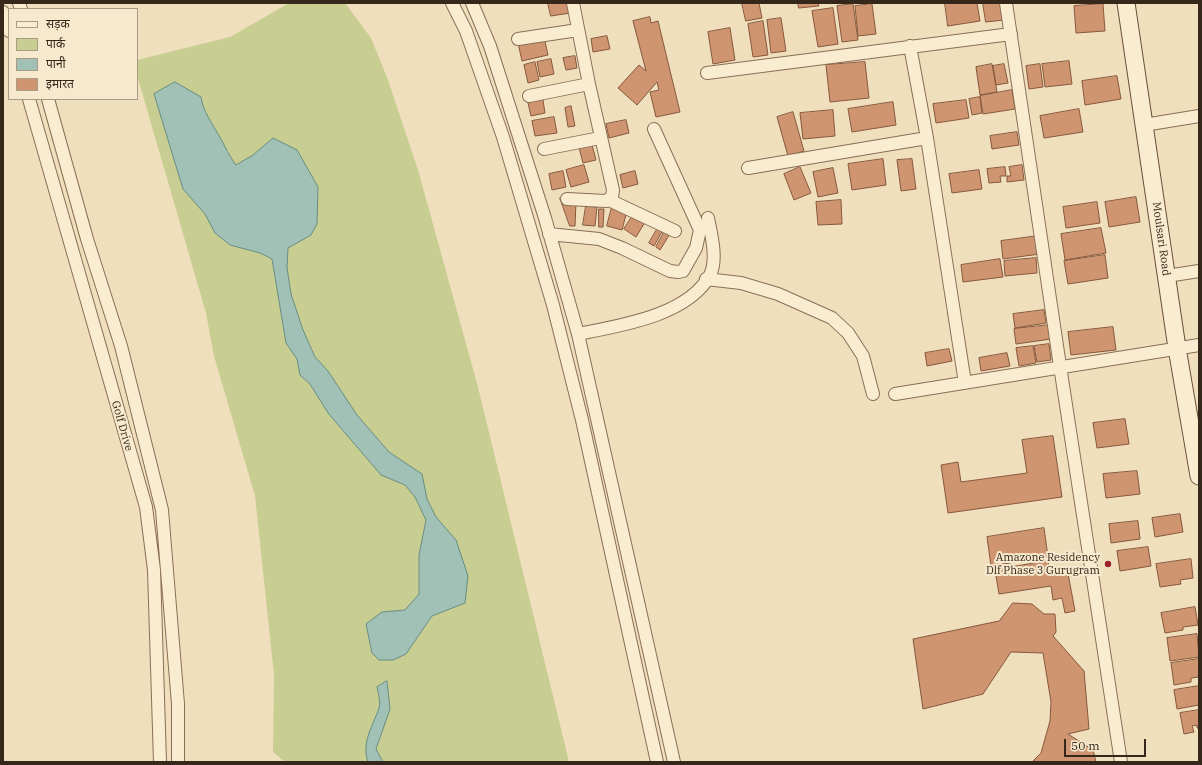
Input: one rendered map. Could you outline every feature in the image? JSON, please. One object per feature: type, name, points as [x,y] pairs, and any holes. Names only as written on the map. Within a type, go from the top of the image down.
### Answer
[{"type":"street","points":[[452,3],[466,31],[479,67],[529,222],[562,339],[582,420],[655,757],[670,748]]},
{"type":"street","points":[[472,3],[490,46],[545,218],[578,334],[674,762]]},
{"type":"street","points":[[573,3],[600,138],[613,190],[610,200]]},
{"type":"street","points":[[1006,3],[1121,762]]},
{"type":"street","name":"Moulsari Road","points":[[1126,3],[1177,348],[1199,476]]},
{"type":"street","points":[[3,12],[8,28]]},
{"type":"street","points":[[518,39],[578,30]]},
{"type":"street","points":[[707,73],[1011,34]]},
{"type":"street","points":[[910,46],[927,138],[965,383]]},
{"type":"street","points":[[529,96],[589,84]]},
{"type":"street","name":"Golf Drive","points":[[30,100],[146,507],[154,570],[160,762]]},
{"type":"street","name":"Golf Drive","points":[[48,100],[88,239],[121,346],[162,510],[178,704],[178,762]]},
{"type":"street","points":[[1144,125],[1199,116]]},
{"type":"street","points":[[549,234],[599,239],[622,248],[670,271],[683,271],[696,248],[700,230],[654,129]]},
{"type":"street","points":[[544,149],[600,138]]},
{"type":"street","points":[[748,168],[927,138]]},
{"type":"street","points":[[567,199],[610,200],[675,231]]},
{"type":"street","points":[[529,222],[545,218]]},
{"type":"street","points":[[578,334],[649,319],[696,293],[710,274],[714,252],[708,218]]},
{"type":"street","points":[[1167,276],[1199,271]]},
{"type":"street","points":[[706,279],[741,283],[778,294],[832,318],[848,333],[863,356],[873,394]]},
{"type":"street","points":[[896,394],[1060,366],[1199,345]]},
{"type":"street","points":[[159,706],[178,704]]},
{"type":"green space","points":[[289,3],[345,3],[371,38],[388,80],[418,170],[478,387],[569,762],[285,762],[273,752],[274,675],[255,496],[214,356],[206,313],[138,78],[138,60],[230,37]]},
{"type":"water","points":[[175,82],[201,97],[206,114],[236,165],[253,155],[273,138],[297,150],[318,187],[317,224],[311,235],[288,248],[287,268],[291,294],[303,330],[315,357],[328,371],[357,415],[389,452],[422,474],[427,499],[436,517],[456,540],[468,576],[465,603],[432,616],[406,654],[393,660],[379,660],[372,653],[366,624],[382,612],[405,610],[419,594],[419,555],[426,520],[415,497],[405,485],[381,475],[328,413],[310,384],[300,375],[297,359],[286,343],[272,259],[260,253],[230,245],[215,233],[205,214],[183,189],[154,94]]},
{"type":"water","points":[[387,681],[390,709],[376,749],[383,762],[368,762],[366,755],[367,741],[380,706],[377,687]]},
{"type":"building","points":[[548,3],[568,3],[570,13],[551,16]]},
{"type":"building","points":[[742,3],[759,3],[762,18],[746,21]]},
{"type":"building","points":[[798,3],[818,3],[819,6],[799,8]]},
{"type":"building","points":[[945,3],[977,3],[980,21],[948,26]]},
{"type":"building","points":[[983,3],[1001,3],[1004,20],[986,22]]},
{"type":"building","points":[[853,4],[858,40],[842,42],[837,6]]},
{"type":"building","points":[[872,4],[876,34],[858,36],[855,6]]},
{"type":"building","points":[[1103,4],[1105,31],[1076,33],[1074,6]]},
{"type":"building","points":[[833,8],[838,44],[818,47],[812,11]]},
{"type":"building","points":[[650,17],[651,23],[658,21],[680,112],[656,117],[650,92],[659,90],[657,82],[637,105],[618,88],[639,65],[646,71],[633,21]]},
{"type":"building","points":[[781,18],[786,51],[771,53],[767,20]]},
{"type":"building","points":[[763,21],[768,55],[753,57],[748,24]]},
{"type":"building","points":[[730,28],[735,60],[713,64],[708,32]]},
{"type":"building","points":[[607,36],[610,49],[593,52],[591,39]]},
{"type":"building","points":[[544,37],[548,55],[522,61],[518,43]]},
{"type":"building","points":[[575,56],[577,68],[566,70],[563,58]]},
{"type":"building","points":[[551,59],[554,74],[540,77],[537,62]]},
{"type":"building","points":[[1069,61],[1072,84],[1045,87],[1042,64]]},
{"type":"building","points":[[535,62],[539,80],[528,83],[524,65]]},
{"type":"building","points":[[865,62],[869,98],[830,102],[826,65]]},
{"type":"building","points":[[992,64],[997,92],[980,95],[976,67]]},
{"type":"building","points":[[1004,64],[1008,83],[996,85],[993,66]]},
{"type":"building","points":[[1040,64],[1043,87],[1029,89],[1026,66]]},
{"type":"building","points":[[1117,76],[1121,99],[1085,105],[1082,81]]},
{"type":"building","points":[[1012,90],[1015,109],[983,114],[980,96]]},
{"type":"building","points":[[980,97],[982,113],[972,115],[969,99]]},
{"type":"building","points":[[543,100],[545,113],[531,116],[528,103]]},
{"type":"building","points":[[966,100],[969,118],[936,123],[933,104]]},
{"type":"building","points":[[893,102],[896,125],[852,132],[848,109]]},
{"type":"building","points":[[571,106],[575,126],[568,127],[565,108]]},
{"type":"building","points":[[1079,109],[1083,132],[1044,138],[1040,116]]},
{"type":"building","points":[[833,110],[835,136],[803,139],[800,113]]},
{"type":"building","points":[[793,112],[804,151],[788,156],[777,117]]},
{"type":"building","points":[[554,117],[557,133],[535,136],[532,121]]},
{"type":"building","points":[[626,120],[629,133],[609,138],[606,124]]},
{"type":"building","points":[[1017,132],[1019,145],[992,149],[990,136]]},
{"type":"building","points":[[591,141],[596,160],[583,163],[578,144]]},
{"type":"building","points":[[883,159],[886,185],[852,190],[848,164]]},
{"type":"building","points":[[912,159],[916,189],[901,191],[897,160]]},
{"type":"building","points":[[584,165],[589,182],[571,187],[566,170]]},
{"type":"building","points":[[1022,165],[1024,180],[1007,182],[1007,176],[1011,176],[1009,167]]},
{"type":"building","points":[[800,167],[811,193],[794,200],[784,174]]},
{"type":"building","points":[[1005,167],[1006,176],[1000,176],[1001,182],[989,183],[987,169]]},
{"type":"building","points":[[833,168],[838,193],[818,197],[813,172]]},
{"type":"building","points":[[979,170],[982,189],[952,193],[949,174]]},
{"type":"building","points":[[563,171],[566,187],[552,190],[549,174]]},
{"type":"building","points":[[635,171],[638,184],[623,188],[620,175]]},
{"type":"building","points":[[1136,197],[1140,222],[1109,227],[1105,202]]},
{"type":"building","points":[[560,198],[576,202],[575,226],[570,226]]},
{"type":"building","points":[[841,200],[842,224],[818,225],[816,202]]},
{"type":"building","points":[[1097,202],[1100,223],[1066,228],[1063,207]]},
{"type":"building","points":[[586,206],[597,207],[595,226],[583,225]]},
{"type":"building","points":[[612,207],[627,211],[622,230],[607,226]]},
{"type":"building","points":[[599,209],[604,209],[603,227],[599,227]]},
{"type":"building","points":[[635,212],[647,219],[636,237],[624,229]]},
{"type":"building","points":[[659,226],[664,228],[654,246],[649,243]]},
{"type":"building","points":[[1101,228],[1106,253],[1065,260],[1061,234]]},
{"type":"building","points":[[666,229],[671,232],[660,250],[656,247]]},
{"type":"building","points":[[1038,236],[1040,254],[1003,259],[1001,241]]},
{"type":"building","points":[[1105,255],[1108,278],[1068,284],[1064,261]]},
{"type":"building","points":[[1036,258],[1037,273],[1005,276],[1004,261]]},
{"type":"building","points":[[1000,259],[1003,277],[963,282],[961,265]]},
{"type":"building","points":[[1044,310],[1046,323],[1015,328],[1013,314]]},
{"type":"building","points":[[1049,325],[1051,339],[1016,344],[1014,329]]},
{"type":"building","points":[[1113,327],[1116,350],[1071,355],[1068,332]]},
{"type":"building","points":[[1049,344],[1051,360],[1037,362],[1034,346]]},
{"type":"building","points":[[1033,346],[1036,363],[1019,366],[1016,348]]},
{"type":"building","points":[[949,349],[952,361],[927,366],[925,353]]},
{"type":"building","points":[[1007,353],[1010,366],[981,371],[979,358]]},
{"type":"building","points":[[1125,419],[1129,444],[1097,448],[1093,423]]},
{"type":"building","points":[[1053,436],[1062,497],[948,513],[941,465],[958,462],[961,482],[1027,473],[1022,440]]},
{"type":"building","points":[[1137,471],[1140,494],[1106,498],[1103,474]]},
{"type":"building","points":[[1180,514],[1183,532],[1155,537],[1152,518]]},
{"type":"building","points":[[1138,521],[1140,539],[1111,543],[1109,524]]},
{"type":"building","points":[[1044,528],[1048,557],[991,566],[987,537]]},
{"type":"building","points":[[1148,547],[1151,566],[1120,571],[1117,551]]},
{"type":"building","points":[[1191,559],[1193,578],[1180,580],[1181,584],[1160,587],[1156,564]]},
{"type":"building","points":[[1048,561],[1050,571],[1067,568],[1075,611],[1065,613],[1062,598],[1053,600],[1051,586],[999,594],[995,570]]},
{"type":"building","points":[[1013,603],[1032,604],[1044,614],[1055,614],[1056,632],[1053,636],[1084,671],[1089,729],[1068,734],[1093,750],[1096,762],[1032,762],[1041,753],[1050,721],[1051,702],[1043,653],[1011,652],[983,694],[923,709],[913,639],[999,621]]},
{"type":"building","points":[[1195,607],[1198,625],[1183,627],[1183,630],[1165,633],[1161,613]]},
{"type":"building","points":[[1197,634],[1199,657],[1170,661],[1167,638]]},
{"type":"building","points":[[1199,659],[1199,677],[1191,678],[1191,682],[1174,685],[1171,663]]},
{"type":"building","points":[[1199,686],[1199,705],[1177,709],[1174,690]]},
{"type":"building","points":[[1199,710],[1199,728],[1197,728],[1197,725],[1192,726],[1194,732],[1184,734],[1180,713]]},
{"type":"place","name":"Amazone Residency Dlf Phase 3 Gurugram","points":[[1108,564]]}]
